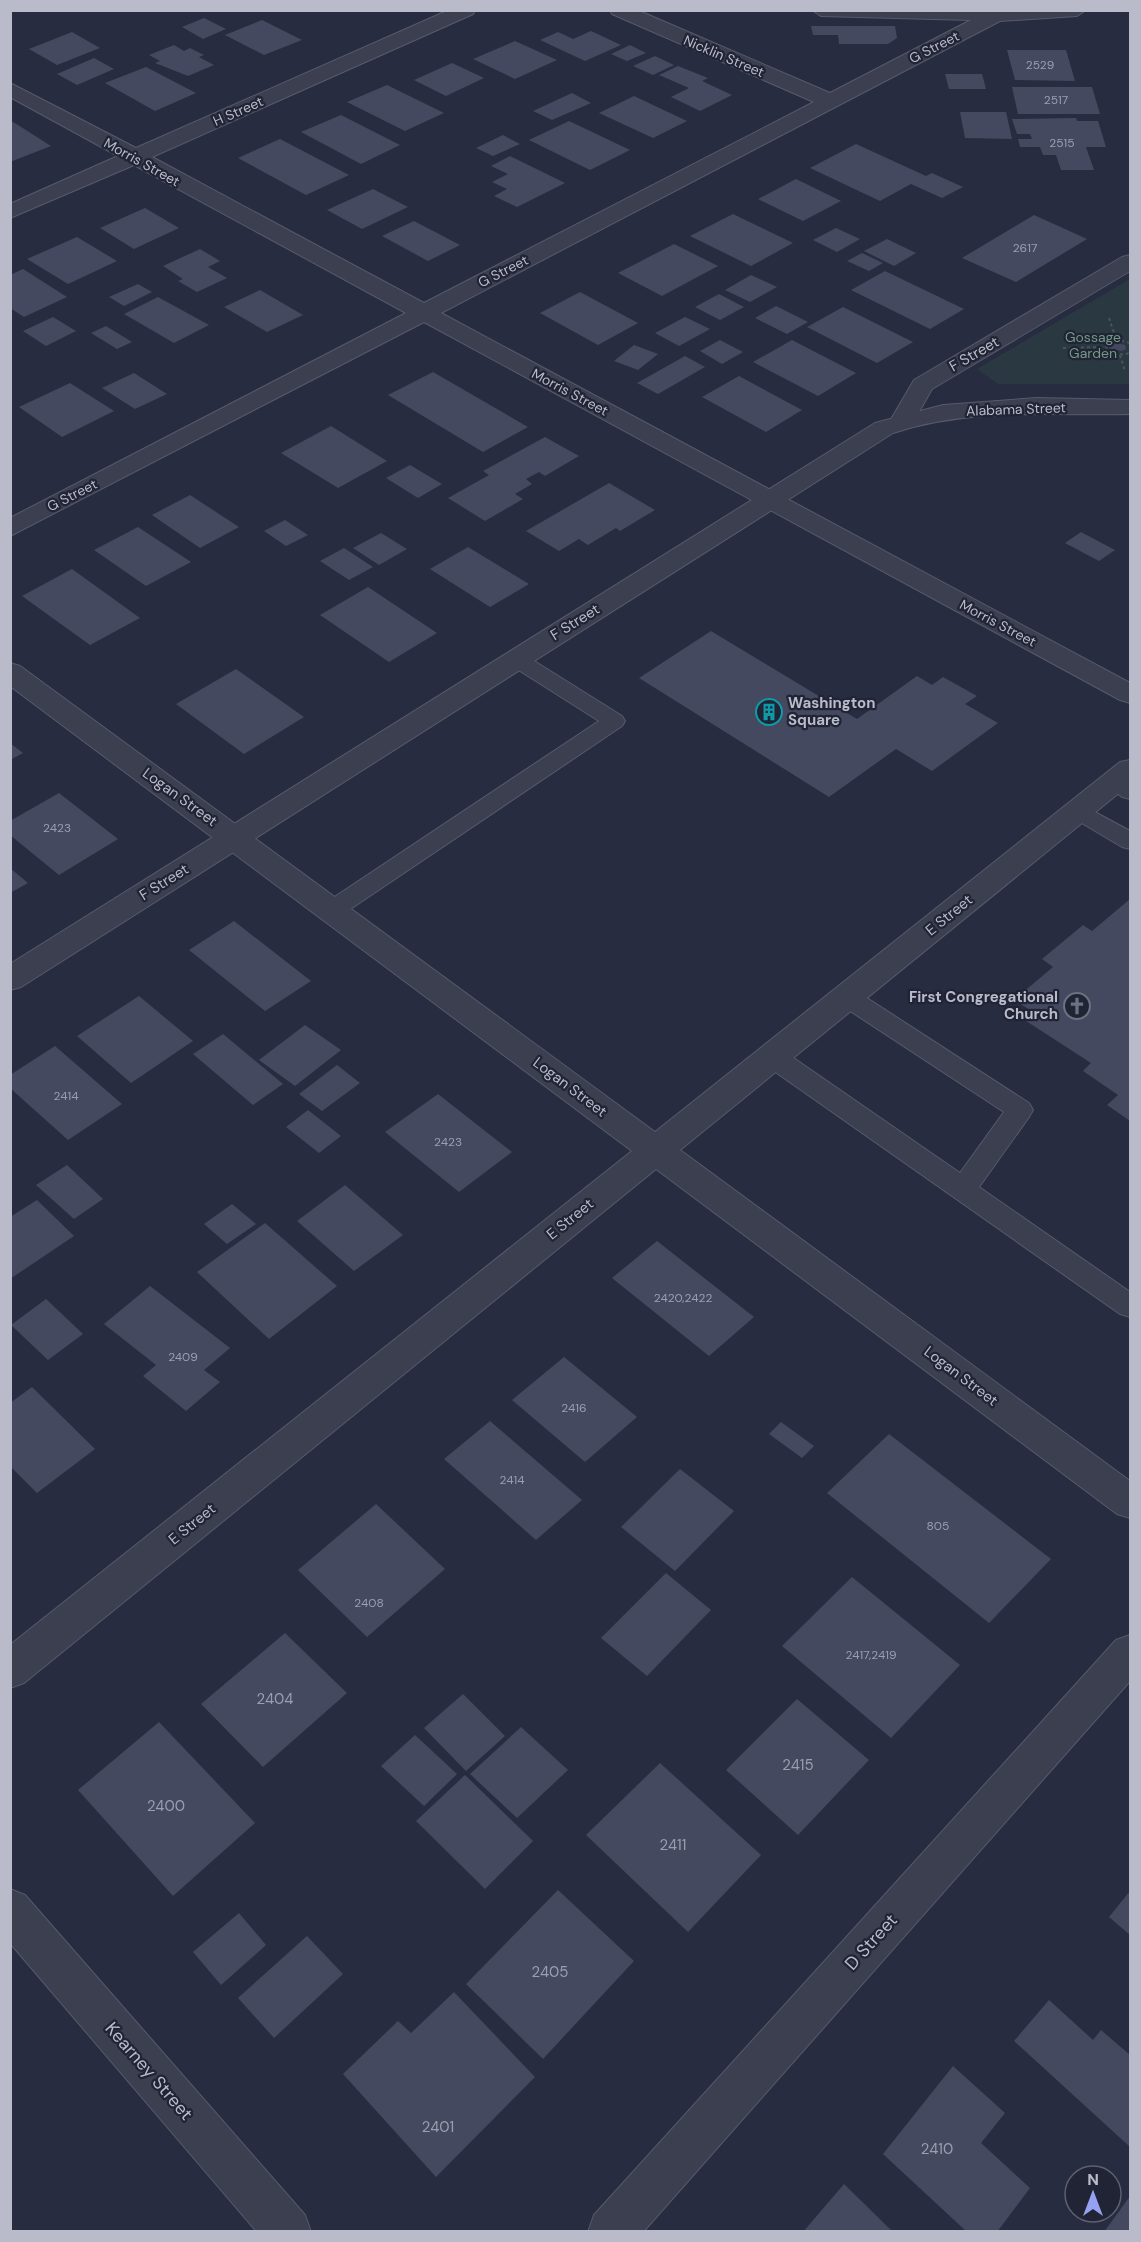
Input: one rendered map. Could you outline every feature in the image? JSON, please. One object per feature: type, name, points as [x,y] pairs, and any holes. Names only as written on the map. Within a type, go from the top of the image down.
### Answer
[{"type":"street","name":"H Street","points":[[10,212],[466,10]]},
{"type":"street","name":"Nicklin Street","points":[[619,10],[830,102]]},
{"type":"street","points":[[821,10],[996,15],[1077,10]]},
{"type":"street","name":"G Street","points":[[10,528],[996,15]]},
{"type":"street","name":"Morris Street","points":[[10,89],[1131,694]]},
{"type":"street","name":"F Street","points":[[10,979],[856,443],[902,421],[922,385],[1131,262]]},
{"type":"street","name":"Alabama Street","points":[[902,421],[968,410],[1131,407]]},
{"type":"street","name":"Logan Street","points":[[10,672],[1131,1502]]},
{"type":"street","name":"E Street","points":[[10,1670],[1078,811],[1125,781]]},
{"type":"street","name":"D Street","points":[[611,2232],[1131,1653]]},
{"type":"street","name":"Kearney Street","points":[[10,1910],[288,2232]]},
{"type":"lane","points":[[332,910],[614,721],[516,659]]},
{"type":"lane","points":[[1078,811],[1131,841]]},
{"type":"lane","points":[[847,997],[1020,1110],[962,1190]]},
{"type":"lane","points":[[772,1057],[1131,1306]]},
{"type":"path","points":[[1109,317],[1116,339]]},
{"type":"path","points":[[1104,347],[1106,342],[1116,339],[1131,343]]},
{"type":"path","points":[[1061,348],[1104,347],[1115,354],[1131,352]]},
{"type":"green space","name":"Gossage Garden","points":[[1130,279],[1130,384],[998,384],[977,369]]},
{"type":"building","points":[[204,18],[226,29],[203,39],[182,27]]},
{"type":"building","points":[[262,20],[302,40],[264,55],[225,35]]},
{"type":"building","points":[[811,26],[895,26],[897,38],[888,44],[839,44],[838,35],[813,35]]},
{"type":"building","points":[[591,31],[621,45],[585,61],[540,40],[558,32],[573,39]]},
{"type":"building","points":[[72,32],[100,48],[57,65],[29,49]]},
{"type":"building","points":[[515,41],[557,60],[515,79],[473,59]]},
{"type":"building","points":[[174,45],[184,51],[190,48],[204,55],[199,57],[214,65],[188,76],[155,63],[160,61],[149,55]]},
{"type":"building","points":[[630,45],[646,53],[627,61],[611,54]]},
{"type":"building","points":[[1007,50],[1066,50],[1075,81],[1015,80]]},
{"type":"building","points":[[655,56],[674,65],[653,75],[633,66]]},
{"type":"building","points":[[94,58],[114,69],[77,85],[57,74]]},
{"type":"building","points":[[452,63],[484,78],[446,96],[414,80]]},
{"type":"building","points":[[678,66],[708,78],[702,81],[732,95],[700,111],[671,97],[689,88],[659,75]]},
{"type":"building","points":[[146,67],[196,93],[155,111],[105,83]]},
{"type":"building","points":[[945,74],[982,74],[986,89],[949,89]]},
{"type":"building","points":[[387,85],[444,113],[405,131],[347,102]]},
{"type":"building","points":[[1012,87],[1092,87],[1100,114],[1018,114]]},
{"type":"building","points":[[572,93],[591,103],[552,120],[533,111]]},
{"type":"building","points":[[634,96],[687,121],[653,138],[599,113]]},
{"type":"building","points":[[960,112],[1006,112],[1012,139],[965,138]]},
{"type":"building","points":[[341,115],[400,145],[361,164],[301,132]]},
{"type":"building","points":[[1076,118],[1077,121],[1098,121],[1106,147],[1086,147],[1094,170],[1061,170],[1056,155],[1043,155],[1040,147],[1020,147],[1018,139],[1032,139],[1030,134],[1017,134],[1012,119]]},
{"type":"building","points":[[10,120],[51,146],[10,162]]},
{"type":"building","points":[[569,121],[630,150],[590,170],[529,140]]},
{"type":"building","points":[[503,135],[520,144],[493,156],[476,148]]},
{"type":"building","points":[[280,139],[349,175],[306,195],[238,158]]},
{"type":"building","points":[[856,144],[926,176],[932,173],[963,187],[942,198],[911,184],[880,201],[810,168]]},
{"type":"building","points":[[510,156],[565,183],[517,207],[494,196],[507,189],[492,182],[508,174],[491,166]]},
{"type":"building","points":[[796,179],[841,201],[803,221],[758,199]]},
{"type":"building","points":[[373,189],[408,207],[362,229],[327,210]]},
{"type":"building","points":[[145,208],[179,228],[134,249],[100,228]]},
{"type":"building","points":[[733,214],[793,243],[751,266],[690,236]]},
{"type":"building","points":[[1034,215],[1087,239],[1016,282],[962,258]]},
{"type":"building","points":[[414,221],[460,245],[428,261],[382,236]]},
{"type":"building","points":[[836,228],[860,239],[837,252],[813,240]]},
{"type":"building","points":[[77,237],[117,261],[68,284],[27,259]]},
{"type":"building","points":[[887,239],[916,253],[894,266],[864,251]]},
{"type":"building","points":[[674,244],[718,266],[662,296],[618,273]]},
{"type":"building","points":[[200,249],[220,261],[208,267],[227,278],[197,292],[178,281],[183,279],[163,266]]},
{"type":"building","points":[[862,253],[883,263],[869,271],[847,261]]},
{"type":"building","points":[[23,269],[67,297],[24,317],[10,308],[10,275]]},
{"type":"building","points":[[885,271],[964,309],[930,329],[851,290]]},
{"type":"building","points":[[751,275],[777,287],[750,302],[725,290]]},
{"type":"building","points":[[138,284],[152,292],[124,306],[109,297]]},
{"type":"building","points":[[260,290],[303,315],[267,332],[224,307]]},
{"type":"building","points":[[580,292],[638,323],[598,345],[540,313]]},
{"type":"building","points":[[719,294],[744,307],[720,320],[695,307]]},
{"type":"building","points":[[158,297],[209,325],[174,343],[124,314]]},
{"type":"building","points":[[776,306],[808,322],[787,334],[755,318]]},
{"type":"building","points":[[843,307],[913,342],[877,363],[807,327]]},
{"type":"building","points":[[53,317],[76,331],[46,346],[23,331]]},
{"type":"building","points":[[685,317],[710,329],[679,346],[655,333]]},
{"type":"building","points":[[106,326],[132,342],[117,349],[91,333]]},
{"type":"building","points":[[720,340],[743,352],[722,364],[700,351]]},
{"type":"building","points":[[792,340],[856,373],[818,396],[753,362]]},
{"type":"building","points":[[1113,342],[1125,345],[1126,349],[1122,351],[1110,349],[1108,345]]},
{"type":"building","points":[[634,345],[658,354],[638,370],[614,361]]},
{"type":"building","points":[[685,356],[705,367],[658,394],[637,383]]},
{"type":"building","points":[[433,372],[528,427],[483,452],[388,395]]},
{"type":"building","points":[[134,373],[167,394],[135,409],[102,388]]},
{"type":"building","points":[[739,376],[802,410],[766,432],[702,397]]},
{"type":"building","points":[[70,383],[114,411],[62,437],[19,407]]},
{"type":"building","points":[[331,426],[387,461],[338,488],[281,453]]},
{"type":"building","points":[[545,437],[579,456],[545,476],[539,472],[526,479],[532,484],[515,494],[523,499],[485,521],[448,498],[489,475],[483,471]]},
{"type":"building","points":[[410,465],[442,484],[418,498],[386,478]]},
{"type":"building","points":[[609,483],[655,510],[620,531],[616,528],[588,545],[579,539],[559,551],[526,531]]},
{"type":"building","points":[[190,495],[239,527],[200,548],[152,515]]},
{"type":"building","points":[[285,520],[308,535],[286,546],[264,531]]},
{"type":"building","points":[[138,527],[191,562],[146,586],[94,550]]},
{"type":"building","points":[[1081,532],[1115,550],[1099,561],[1065,543]]},
{"type":"building","points":[[381,533],[407,549],[379,565],[353,548]]},
{"type":"building","points":[[468,547],[529,584],[490,607],[430,569]]},
{"type":"building","points":[[344,548],[373,567],[349,580],[320,561]]},
{"type":"building","points":[[72,569],[140,618],[90,645],[22,596]]},
{"type":"building","points":[[368,587],[437,633],[389,662],[320,615]]},
{"type":"building","name":"Washington Square","points":[[711,631],[857,719],[917,676],[932,685],[943,677],[977,696],[965,704],[998,723],[932,771],[896,749],[829,797],[639,678]]},
{"type":"building","points":[[236,669],[304,717],[244,754],[176,704]]},
{"type":"building","points":[[10,743],[23,753],[10,760]]},
{"type":"building","points":[[59,793],[118,839],[59,875],[10,835],[10,821]]},
{"type":"building","points":[[10,868],[28,883],[10,893]]},
{"type":"building","name":"First Congregational Church","points":[[1130,899],[1130,1121],[1107,1105],[1118,1095],[1083,1071],[1091,1063],[1026,1021],[1035,1013],[1014,1000],[1053,967],[1042,959],[1083,925],[1092,931]]},
{"type":"building","points":[[234,921],[311,981],[265,1011],[189,950]]},
{"type":"building","points":[[139,996],[193,1041],[131,1083],[77,1036]]},
{"type":"building","points":[[305,1025],[341,1050],[295,1086],[259,1060]]},
{"type":"building","points":[[223,1034],[283,1084],[253,1105],[193,1054]]},
{"type":"building","points":[[55,1046],[122,1104],[68,1140],[10,1088],[10,1075]]},
{"type":"building","points":[[337,1065],[360,1083],[322,1111],[299,1094]]},
{"type":"building","points":[[438,1094],[512,1152],[459,1192],[385,1132]]},
{"type":"building","points":[[308,1110],[341,1136],[319,1153],[286,1127]]},
{"type":"building","points":[[67,1165],[103,1199],[74,1219],[36,1185]]},
{"type":"building","points":[[345,1185],[403,1235],[354,1271],[297,1221]]},
{"type":"building","points":[[37,1200],[74,1236],[10,1279],[10,1217]]},
{"type":"building","points":[[232,1204],[256,1224],[227,1244],[204,1224]]},
{"type":"building","points":[[265,1223],[337,1286],[269,1339],[197,1272]]},
{"type":"building","points":[[657,1241],[754,1317],[709,1356],[612,1278]]},
{"type":"building","points":[[150,1286],[230,1348],[204,1370],[220,1382],[186,1411],[143,1376],[156,1365],[104,1324]]},
{"type":"building","points":[[46,1299],[83,1334],[48,1360],[11,1325]]},
{"type":"building","points":[[564,1357],[637,1417],[585,1462],[512,1400]]},
{"type":"building","points":[[32,1387],[95,1449],[37,1493],[10,1466],[10,1403]]},
{"type":"building","points":[[490,1421],[582,1500],[536,1540],[444,1459]]},
{"type":"building","points":[[781,1422],[814,1446],[802,1458],[769,1434]]},
{"type":"building","points":[[889,1434],[1051,1559],[989,1623],[827,1493]]},
{"type":"building","points":[[680,1469],[734,1511],[675,1571],[621,1527]]},
{"type":"building","points":[[376,1504],[445,1569],[367,1637],[298,1570]]},
{"type":"building","points":[[666,1573],[711,1610],[647,1676],[601,1638]]},
{"type":"building","points":[[852,1577],[960,1665],[891,1738],[782,1646]]},
{"type":"building","points":[[285,1633],[347,1693],[263,1767],[201,1704]]},
{"type":"building","points":[[463,1694],[505,1736],[466,1771],[424,1728]]},
{"type":"building","points":[[797,1699],[869,1760],[798,1835],[726,1770]]},
{"type":"building","points":[[159,1722],[255,1823],[173,1896],[78,1790]]},
{"type":"building","points":[[521,1727],[568,1770],[517,1818],[470,1774]]},
{"type":"building","points":[[415,1735],[457,1774],[424,1806],[381,1766]]},
{"type":"building","points":[[660,1763],[761,1855],[688,1932],[586,1835]]},
{"type":"building","points":[[465,1775],[533,1841],[485,1889],[416,1821]]},
{"type":"building","points":[[558,1890],[634,1961],[543,2059],[466,1984]]},
{"type":"building","points":[[1130,1891],[1130,1935],[1109,1917]]},
{"type":"building","points":[[239,1913],[266,1945],[221,1985],[193,1952]]},
{"type":"building","points":[[307,1936],[343,1974],[274,2038],[238,1998]]},
{"type":"building","points":[[454,1992],[535,2077],[436,2177],[343,2074],[398,2021],[411,2033]]},
{"type":"building","points":[[1049,2000],[1093,2040],[1101,2030],[1130,2055],[1130,2147],[1014,2041]]},
{"type":"building","points":[[953,2066],[1005,2113],[981,2143],[1030,2188],[997,2232],[967,2232],[883,2154]]},
{"type":"building","points":[[844,2184],[893,2232],[803,2232]]},
{"type":"building","points":[[1130,2196],[1130,2232],[1104,2232],[1110,2224],[1123,2224],[1123,2206]]},
{"type":"place","name":"Washington Square","points":[[769,712]]},
{"type":"place","name":"First Congregational Church","points":[[1077,1006]]}]
